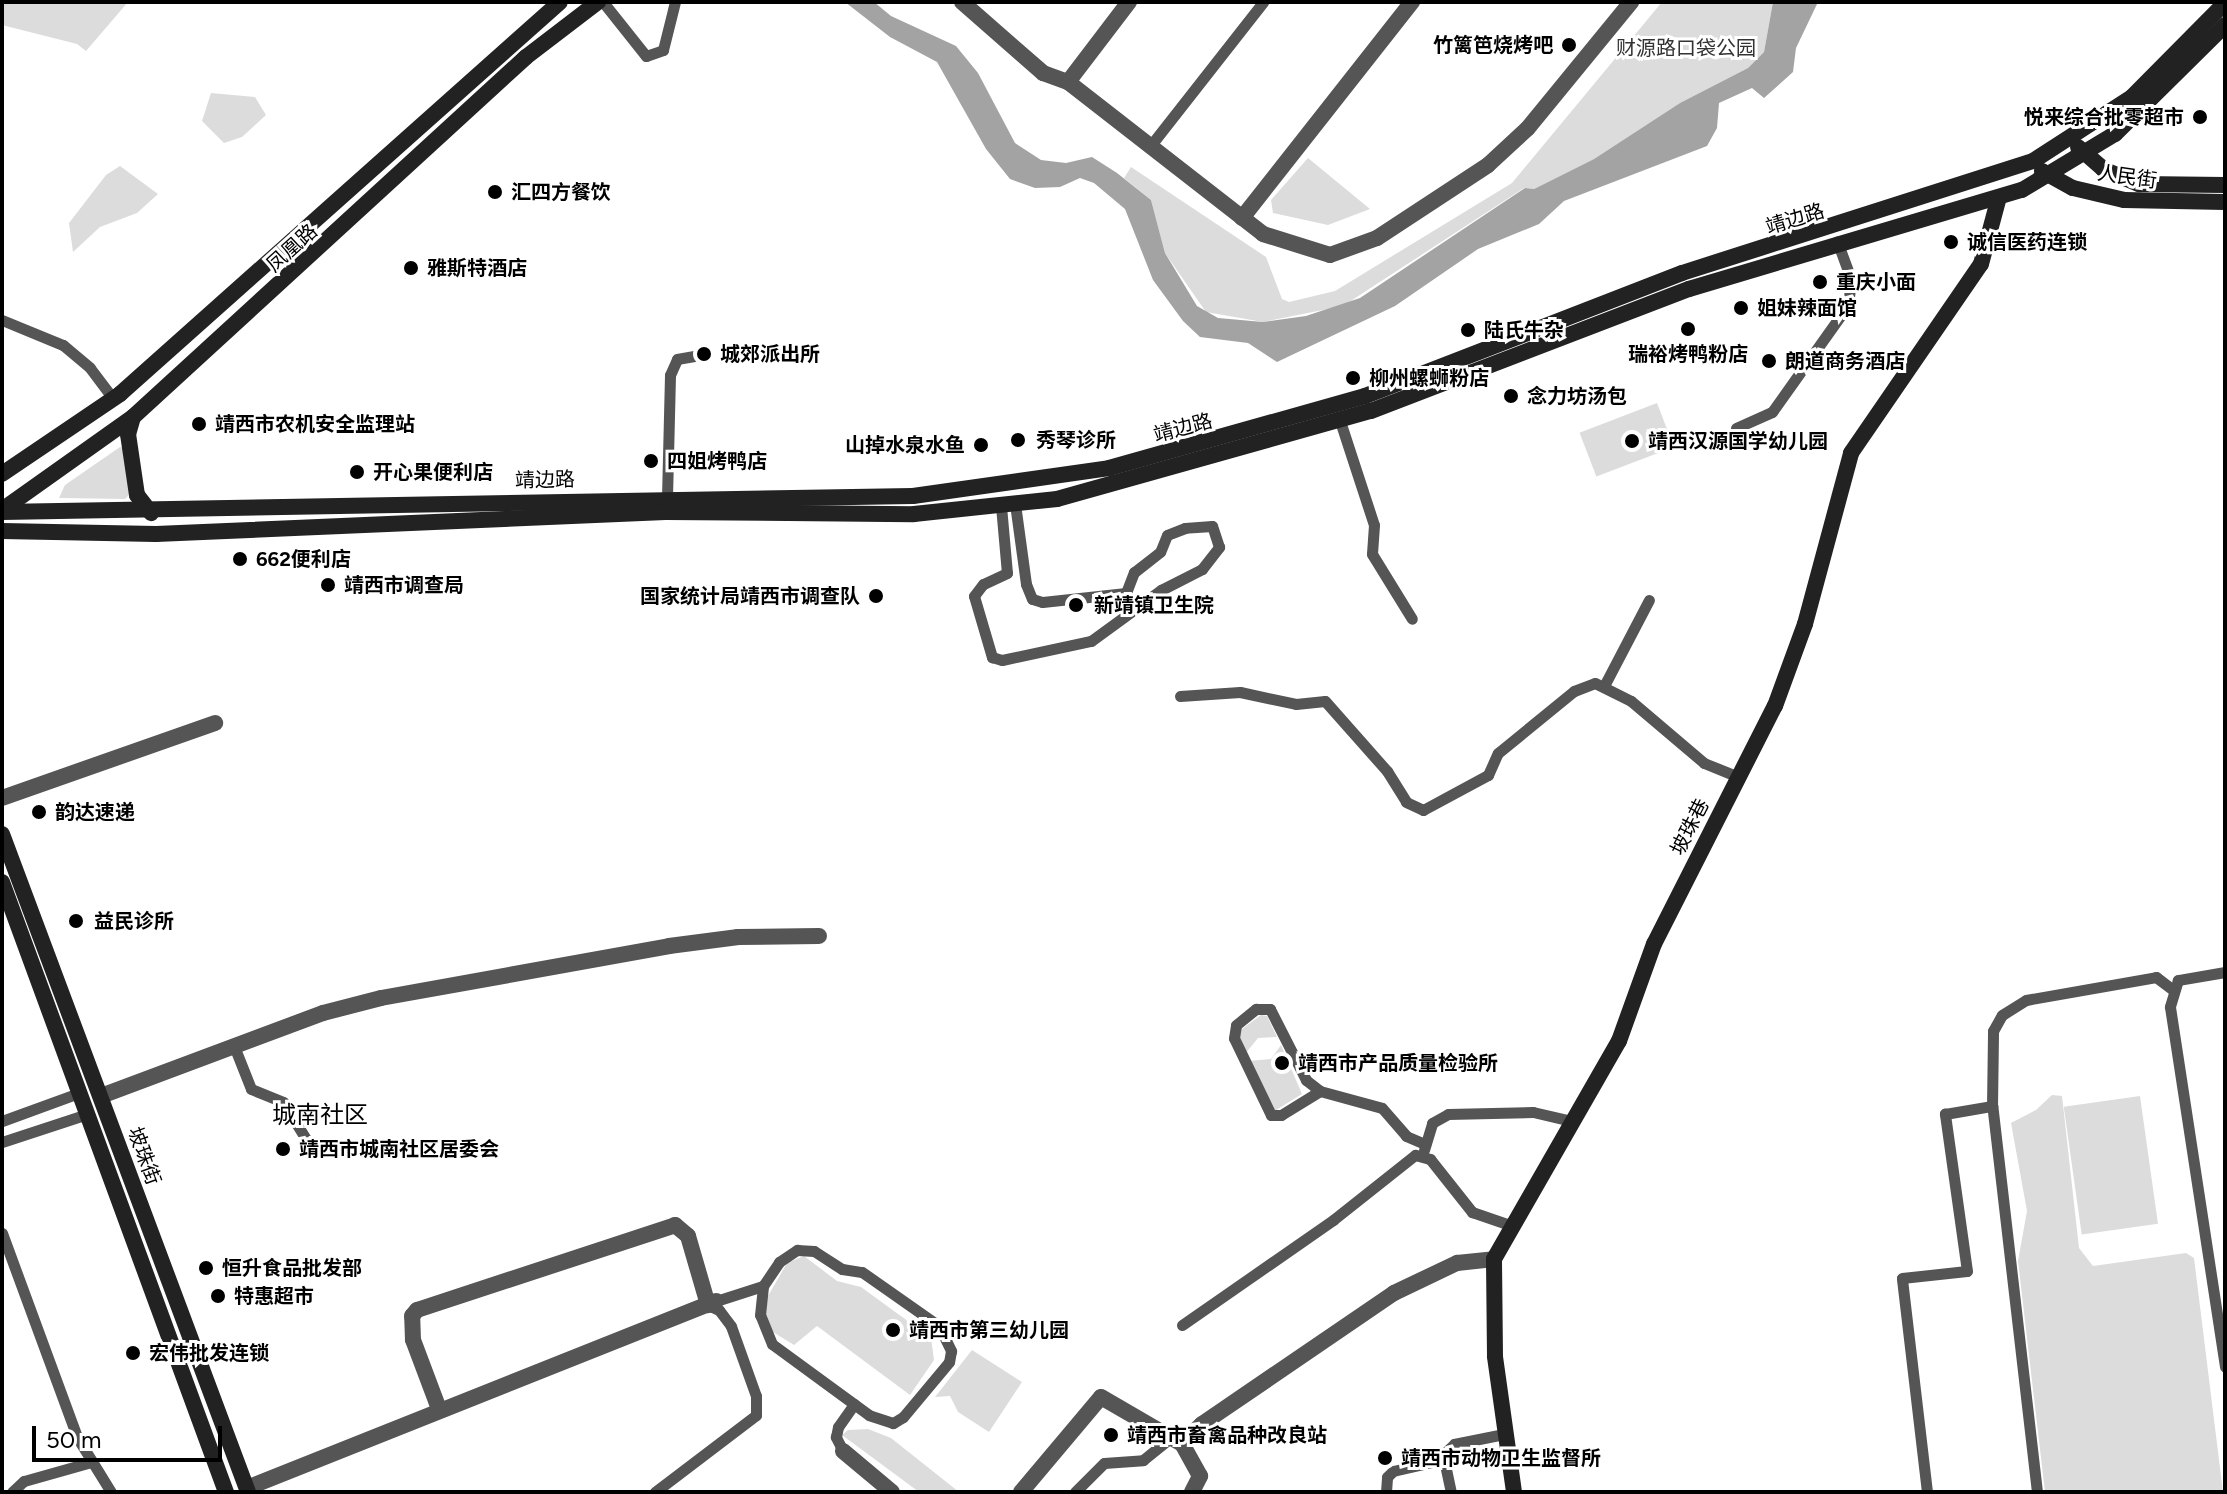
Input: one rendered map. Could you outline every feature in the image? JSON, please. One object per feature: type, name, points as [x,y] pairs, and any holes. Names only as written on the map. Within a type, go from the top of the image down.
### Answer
[{"type":"main road","name":"凤凰路","points":[[2,474],[113,399],[560,2]]},
{"type":"main road","name":"凤凰路","points":[[2,511],[133,417],[526,57],[601,2]]},
{"type":"main road","name":"靖边路","points":[[2,511],[151,513],[667,498],[913,496],[1109,468],[1365,396],[1682,273],[2033,161],[2132,97],[2225,3]]},
{"type":"main road","name":"靖边路","points":[[2,531],[156,534],[523,516],[717,511],[914,514],[1008,505],[1136,480],[1340,421],[1647,304],[1837,241],[1999,197],[2049,176],[2115,134],[2225,25]]},
{"type":"main road","name":"人民街","points":[[2070,139],[2103,169],[2139,184],[2225,185]]},
{"type":"main road","name":"人民街","points":[[2033,161],[2049,176],[2124,200],[2225,202]]},
{"type":"main road","name":"坡珠巷","points":[[1514,1492],[1504,1434],[1491,1287],[1494,1259],[1510,1225],[1619,1041],[1654,944],[1775,706],[1805,624],[1851,453],[1981,264],[1990,246],[1999,197]]},
{"type":"main road","points":[[133,417],[128,434],[137,495],[151,513]]},
{"type":"main road","name":"坡珠街","points":[[2,834],[247,1490]]},
{"type":"main road","name":"坡珠街","points":[[2,882],[226,1492]]},
{"type":"street","points":[[962,2],[1043,73],[1068,82],[1263,234],[1330,255],[1377,238],[1471,179],[1509,148],[1631,2]]},
{"type":"street","points":[[1068,82],[1129,2]]},
{"type":"street","points":[[1242,218],[1412,2]]},
{"type":"street","points":[[2,798],[215,723]]},
{"type":"street","points":[[101,1096],[323,1013],[494,975],[738,937],[819,936]]},
{"type":"street","points":[[247,1490],[439,1409],[712,1303],[688,1236],[675,1225],[417,1310],[411,1324],[413,1340],[439,1409]]},
{"type":"street","points":[[1175,1442],[1394,1293],[1457,1263],[1494,1259]]},
{"type":"street","points":[[1021,1492],[1101,1397],[1175,1442],[1200,1476],[1192,1492]]},
{"type":"street","points":[[843,1451],[892,1492]]},
{"type":"lane","points":[[601,2],[646,56],[663,50],[675,2]]},
{"type":"lane","points":[[1151,145],[1263,2]]},
{"type":"lane","points":[[1736,428],[1772,412],[1839,321],[1853,292],[1837,241]]},
{"type":"lane","points":[[2,320],[63,345],[90,368],[113,399]]},
{"type":"lane","points":[[667,498],[670,375],[677,359],[706,354]]},
{"type":"lane","points":[[1340,421],[1374,525],[1372,554],[1412,619]]},
{"type":"lane","points":[[1008,505],[1026,584],[1032,599],[1042,602],[1126,593],[1134,572],[1160,552],[1167,535],[1185,528],[1212,526],[1219,547],[1202,569],[1161,590],[1091,641],[1002,660],[992,657],[974,596],[983,584],[1007,573],[1008,505]]},
{"type":"lane","points":[[1604,686],[1649,600]]},
{"type":"lane","points":[[1180,696],[1240,692],[1296,704],[1325,701],[1387,771],[1406,802],[1423,810],[1488,775],[1498,753],[1574,691],[1604,686],[1704,763],[1738,777]]},
{"type":"lane","points":[[2225,972],[2178,980],[2172,989],[2170,1007],[2225,1367]]},
{"type":"lane","points":[[2037,1492],[1992,1106],[1991,1046],[2002,1015],[2026,1000],[2156,977],[2172,989]]},
{"type":"lane","points":[[1320,1091],[1281,1115],[1271,1115],[1234,1038],[1236,1025],[1256,1009],[1270,1009],[1306,1080],[1320,1091],[1372,1103],[1424,1149],[1472,1212],[1510,1225]]},
{"type":"lane","points":[[234,1046],[251,1089],[283,1102],[314,1152]]},
{"type":"lane","points":[[2,1121],[79,1093]]},
{"type":"lane","points":[[1927,1492],[1902,1278],[1967,1271],[1945,1114],[1992,1106]]},
{"type":"lane","points":[[1182,1325],[1333,1220],[1424,1149],[1432,1123],[1448,1114],[1533,1112],[1571,1121]]},
{"type":"lane","points":[[2,1142],[87,1114]]},
{"type":"lane","points":[[2,1233],[77,1437],[111,1492]]},
{"type":"lane","points":[[806,1249],[842,1269],[862,1272],[939,1326],[951,1351],[949,1362],[903,1417],[882,1421],[854,1404],[772,1344],[760,1315],[763,1286],[788,1254],[806,1249]]},
{"type":"lane","points":[[655,1492],[756,1415],[756,1396],[731,1326],[712,1303],[763,1286]]},
{"type":"lane","points":[[843,1451],[836,1437],[838,1427],[854,1404]]},
{"type":"lane","points":[[1386,1492],[1393,1471],[1443,1455],[1454,1444],[1504,1434]]},
{"type":"lane","points":[[1075,1492],[1104,1463],[1143,1460],[1175,1442]]},
{"type":"lane","points":[[1443,1455],[1451,1492]]},
{"type":"lane","points":[[12,1492],[24,1481],[91,1462]]},
{"type":"green space","points":[[2,2],[128,2],[86,51],[77,44],[2,25]]},
{"type":"green space","name":"财源路口袋公园","points":[[1662,2],[1773,2],[1764,52],[1748,68],[1680,103],[1594,159],[1534,189],[1524,188],[1343,306],[1263,322],[1206,312],[1165,253],[1151,200],[1124,178],[1131,167],[1266,257],[1282,299],[1289,302],[1335,291],[1512,183]]},
{"type":"green space","points":[[211,93],[255,97],[266,115],[242,137],[224,143],[202,121]]},
{"type":"green space","points":[[1308,158],[1370,209],[1328,225],[1273,213],[1271,200]]},
{"type":"green space","points":[[120,166],[158,194],[137,213],[100,227],[73,252],[69,223],[106,175]]},
{"type":"green space","points":[[1657,403],[1674,447],[1596,477],[1580,433]]},
{"type":"green space","points":[[120,447],[125,448],[130,494],[125,499],[59,498],[65,485]]},
{"type":"green space","points":[[1261,1015],[1267,1016],[1277,1037],[1258,1038],[1245,1054],[1238,1032]]},
{"type":"green space","points":[[1281,1045],[1302,1094],[1273,1112],[1248,1061],[1271,1059]]},
{"type":"green space","points":[[2052,1095],[2062,1096],[2079,1248],[2093,1266],[2186,1253],[2194,1258],[2223,1492],[2045,1492],[2018,1261],[2027,1211],[2011,1123],[2036,1110]]},
{"type":"green space","points":[[2140,1096],[2158,1224],[2082,1234],[2064,1107]]},
{"type":"green space","points":[[804,1256],[837,1281],[861,1287],[931,1338],[934,1360],[910,1395],[817,1326],[794,1345],[773,1332],[766,1313],[768,1296],[787,1263]]},
{"type":"green space","points":[[972,1350],[1022,1382],[989,1432],[958,1412],[950,1396],[935,1397]]},
{"type":"green space","points":[[868,1429],[891,1438],[959,1492],[919,1492],[842,1435],[848,1430]]},
{"type":"shaded area","points":[[845,2],[874,2],[891,16],[956,46],[978,73],[1015,143],[1041,160],[1066,163],[1092,157],[1117,173],[1151,200],[1165,253],[1197,306],[1218,318],[1263,322],[1306,316],[1360,298],[1525,188],[1534,189],[1594,159],[1680,103],[1748,68],[1764,52],[1773,2],[1818,2],[1796,48],[1793,72],[1764,98],[1752,88],[1719,103],[1717,128],[1707,146],[1564,201],[1539,224],[1478,249],[1395,306],[1277,362],[1248,343],[1200,337],[1183,321],[1153,280],[1125,209],[1094,183],[1080,178],[1060,187],[1035,188],[1010,179],[986,149],[937,62],[890,37]]},
{"type":"place","name":"竹篱笆烧烤吧","points":[[1569,45]]},
{"type":"place","name":"悦来综合批零超市","points":[[2200,117]]},
{"type":"place","name":"汇四方餐饮","points":[[495,192]]},
{"type":"place","name":"诚信医药连锁","points":[[1951,242]]},
{"type":"place","name":"雅斯特酒店","points":[[411,268]]},
{"type":"place","name":"重庆小面","points":[[1820,282]]},
{"type":"place","name":"姐妹辣面馆","points":[[1741,308]]},
{"type":"place","name":"瑞裕烤鸭粉店","points":[[1688,329]]},
{"type":"place","name":"陆氏牛杂","points":[[1468,330]]},
{"type":"place","name":"城郊派出所","points":[[704,354]]},
{"type":"place","name":"朗道商务酒店","points":[[1769,361]]},
{"type":"place","name":"柳州螺蛳粉店","points":[[1353,378]]},
{"type":"place","name":"念力坊汤包","points":[[1511,396]]},
{"type":"place","name":"靖西市农机安全监理站","points":[[199,424]]},
{"type":"place","name":"秀琴诊所","points":[[1018,440]]},
{"type":"place","name":"靖西汉源国学幼儿园","points":[[1632,441]]},
{"type":"place","name":"山掉水泉水鱼","points":[[981,445]]},
{"type":"place","name":"四姐烤鸭店","points":[[651,461]]},
{"type":"place","name":"开心果便利店","points":[[357,472]]},
{"type":"place","name":"662便利店","points":[[240,559]]},
{"type":"place","name":"靖西市调查局","points":[[328,585]]},
{"type":"place","name":"国家统计局靖西市调查队","points":[[876,596]]},
{"type":"place","name":"新靖镇卫生院","points":[[1076,605]]},
{"type":"place","name":"韵达速递","points":[[39,812]]},
{"type":"place","name":"益民诊所","points":[[76,921]]},
{"type":"place","name":"靖西市产品质量检验所","points":[[1282,1063]]},
{"type":"place","name":"靖西市城南社区居委会","points":[[283,1149]]},
{"type":"place","name":"恒升食品批发部","points":[[206,1268]]},
{"type":"place","name":"特惠超市","points":[[218,1296]]},
{"type":"place","name":"靖西市第三幼儿园","points":[[893,1330]]},
{"type":"place","name":"宏伟批发连锁","points":[[133,1353]]},
{"type":"place","name":"靖西市畜禽品种改良站","points":[[1111,1435]]},
{"type":"place","name":"靖西市动物卫生监督所","points":[[1385,1458]]},
{"type":"district","name":"城南社区","points":[[320,1115]]}]
